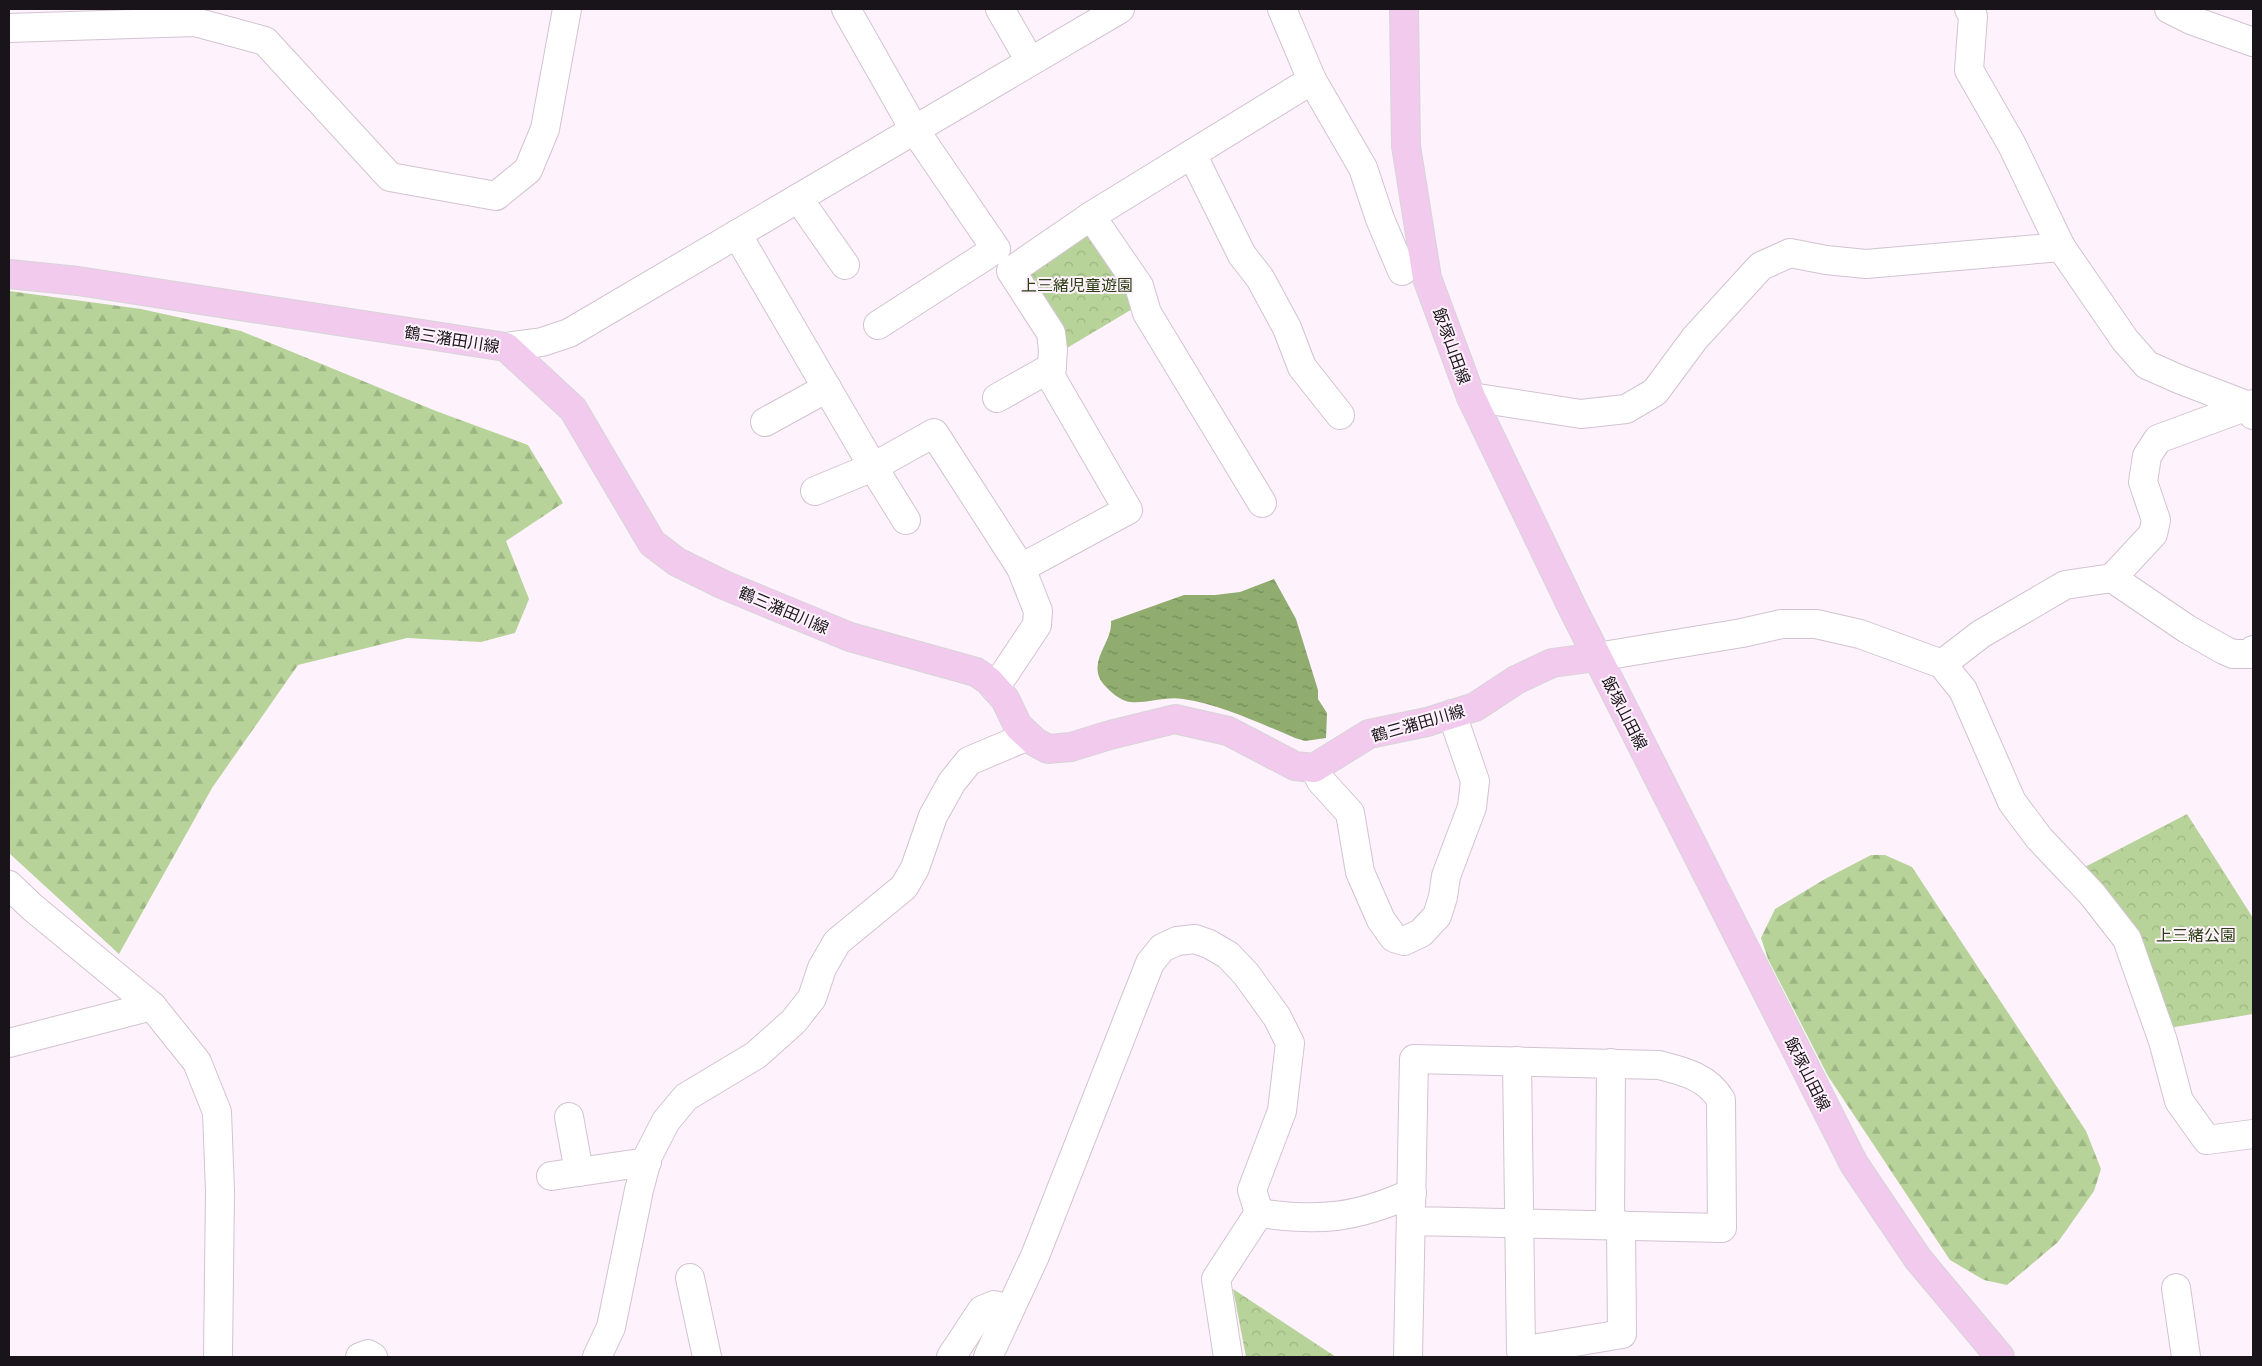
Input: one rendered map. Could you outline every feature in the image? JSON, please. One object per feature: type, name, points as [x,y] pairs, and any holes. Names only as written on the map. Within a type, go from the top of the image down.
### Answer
[{"type":"main road","name":"飯塚山田線","points":[[1404,9],[1406,146],[1427,278],[1471,397],[1597,657],[1854,1164],[1918,1259],[2000,1357]]},
{"type":"main road","name":"鶴三潴田川線","points":[[9,274],[78,281],[506,347],[573,409],[652,543],[677,562],[724,585],[850,637],[976,672],[995,688],[1004,699],[1018,726],[1028,736],[1048,749],[1071,746],[1175,720],[1228,731],[1295,766],[1314,768],[1369,734],[1452,714],[1475,706],[1516,680],[1552,663],[1597,657]]},
{"type":"street","points":[[9,28],[195,22],[265,41],[390,177],[496,196],[528,170],[544,130],[568,9]]},
{"type":"street","points":[[846,9],[914,129],[996,249],[878,325]]},
{"type":"street","points":[[1000,9],[1030,61]]},
{"type":"street","points":[[506,347],[542,342],[569,333],[1120,9]]},
{"type":"street","points":[[1282,9],[1312,80],[1363,168],[1380,219],[1402,271]]},
{"type":"street","points":[[1969,9],[1973,16],[1969,70],[2012,145],[2061,247],[2125,340],[2147,365],[2252,408]]},
{"type":"street","points":[[2169,9],[2191,20],[2253,42]]},
{"type":"street","points":[[1021,568],[1128,510],[1051,377],[1051,333],[1011,271],[1091,216],[1312,80]]},
{"type":"street","points":[[1192,154],[1242,256],[1260,278],[1287,328],[1302,367],[1340,415]]},
{"type":"street","points":[[798,198],[846,265]]},
{"type":"street","points":[[1091,216],[1139,286],[1147,313],[1262,503]]},
{"type":"street","points":[[737,234],[906,520]]},
{"type":"street","points":[[1471,397],[1582,414],[1626,409],[1655,392],[1695,338],[1761,266],[1790,253],[1826,260],[1866,264],[2061,247]]},
{"type":"street","points":[[997,398],[1052,367]]},
{"type":"street","points":[[765,422],[827,388]]},
{"type":"street","points":[[1942,664],[1982,634],[2065,586],[2112,578],[2152,534],[2156,520],[2143,482],[2147,456],[2158,439],[2252,408]]},
{"type":"street","points":[[816,491],[873,467],[934,433],[1021,568],[1038,611],[1037,626],[995,688]]},
{"type":"street","points":[[2112,578],[2224,650],[2233,654],[2252,654]]},
{"type":"street","points":[[1597,657],[1742,633],[1782,624],[1816,624],[1860,634],[1942,664],[1964,690],[2012,802],[2039,838],[2092,894],[2127,939],[2163,1041],[2179,1102],[2207,1140],[2253,1134]]},
{"type":"street","points":[[1314,768],[1321,781],[1350,813],[1360,872],[1381,920],[1394,938],[1404,941],[1421,933],[1437,916],[1443,897],[1446,876],[1472,807],[1475,781],[1452,714]]},
{"type":"street","points":[[597,1357],[610,1327],[647,1162],[666,1121],[686,1097],[756,1055],[794,1021],[812,998],[822,968],[837,942],[904,887],[915,868],[933,816],[952,782],[969,761],[1028,736]]},
{"type":"street","points":[[9,885],[20,910],[152,1006],[197,1062],[217,1112],[220,1192],[218,1357]]},
{"type":"street","points":[[988,1357],[1035,1256],[1150,963],[1162,948],[1177,941],[1195,939],[1228,955],[1258,989],[1290,1043],[1282,1111],[1252,1190],[1259,1213]]},
{"type":"street","points":[[9,1043],[152,1006]]},
{"type":"street","points":[[1408,1357],[1414,1059],[1658,1065],[1682,1071],[1713,1088],[1720,1100],[1722,1228],[1412,1221]]},
{"type":"street","points":[[1517,1061],[1522,1351],[1622,1334],[1616,1225],[1611,1063]]},
{"type":"street","points":[[568,1117],[579,1172]]},
{"type":"street","points":[[551,1176],[647,1162]]},
{"type":"street","points":[[1259,1213],[1293,1218],[1324,1218],[1357,1214],[1412,1193]]},
{"type":"street","points":[[1228,1357],[1216,1279],[1259,1213]]},
{"type":"street","points":[[690,1278],[707,1357]]},
{"type":"street","points":[[2176,1288],[2186,1357]]},
{"type":"street","points":[[950,1357],[982,1310],[994,1305],[1010,1309]]},
{"type":"street","points":[[360,1357],[368,1354],[374,1357]]},
{"type":"green space","name":"上三緒児童遊園","points":[[1090,225],[1139,305],[1067,348],[1018,271]]},
{"type":"green space","points":[[9,291],[141,309],[241,331],[436,411],[528,445],[563,503],[506,541],[529,599],[515,633],[481,642],[407,638],[298,665],[212,788],[119,954],[9,853]]},
{"type":"green space","name":"上三緒公園","points":[[2187,814],[2253,918],[2253,1014],[2169,1028],[2083,868]]},
{"type":"green space","points":[[1871,855],[1885,855],[1912,867],[2086,1131],[2101,1169],[2094,1191],[2058,1242],[2007,1285],[1984,1280],[1950,1260],[1828,1076],[1768,959],[1761,938],[1775,909],[1825,879]]},
{"type":"green space","points":[[1233,1289],[1336,1357],[1246,1357]]},
{"type":"water","points":[[1274,579],[1296,619],[1318,690],[1318,699],[1327,713],[1326,738],[1305,741],[1226,710],[1183,699],[1126,701],[1113,694],[1100,679],[1098,664],[1109,636],[1111,621],[1184,595],[1215,595],[1240,592]]}]
